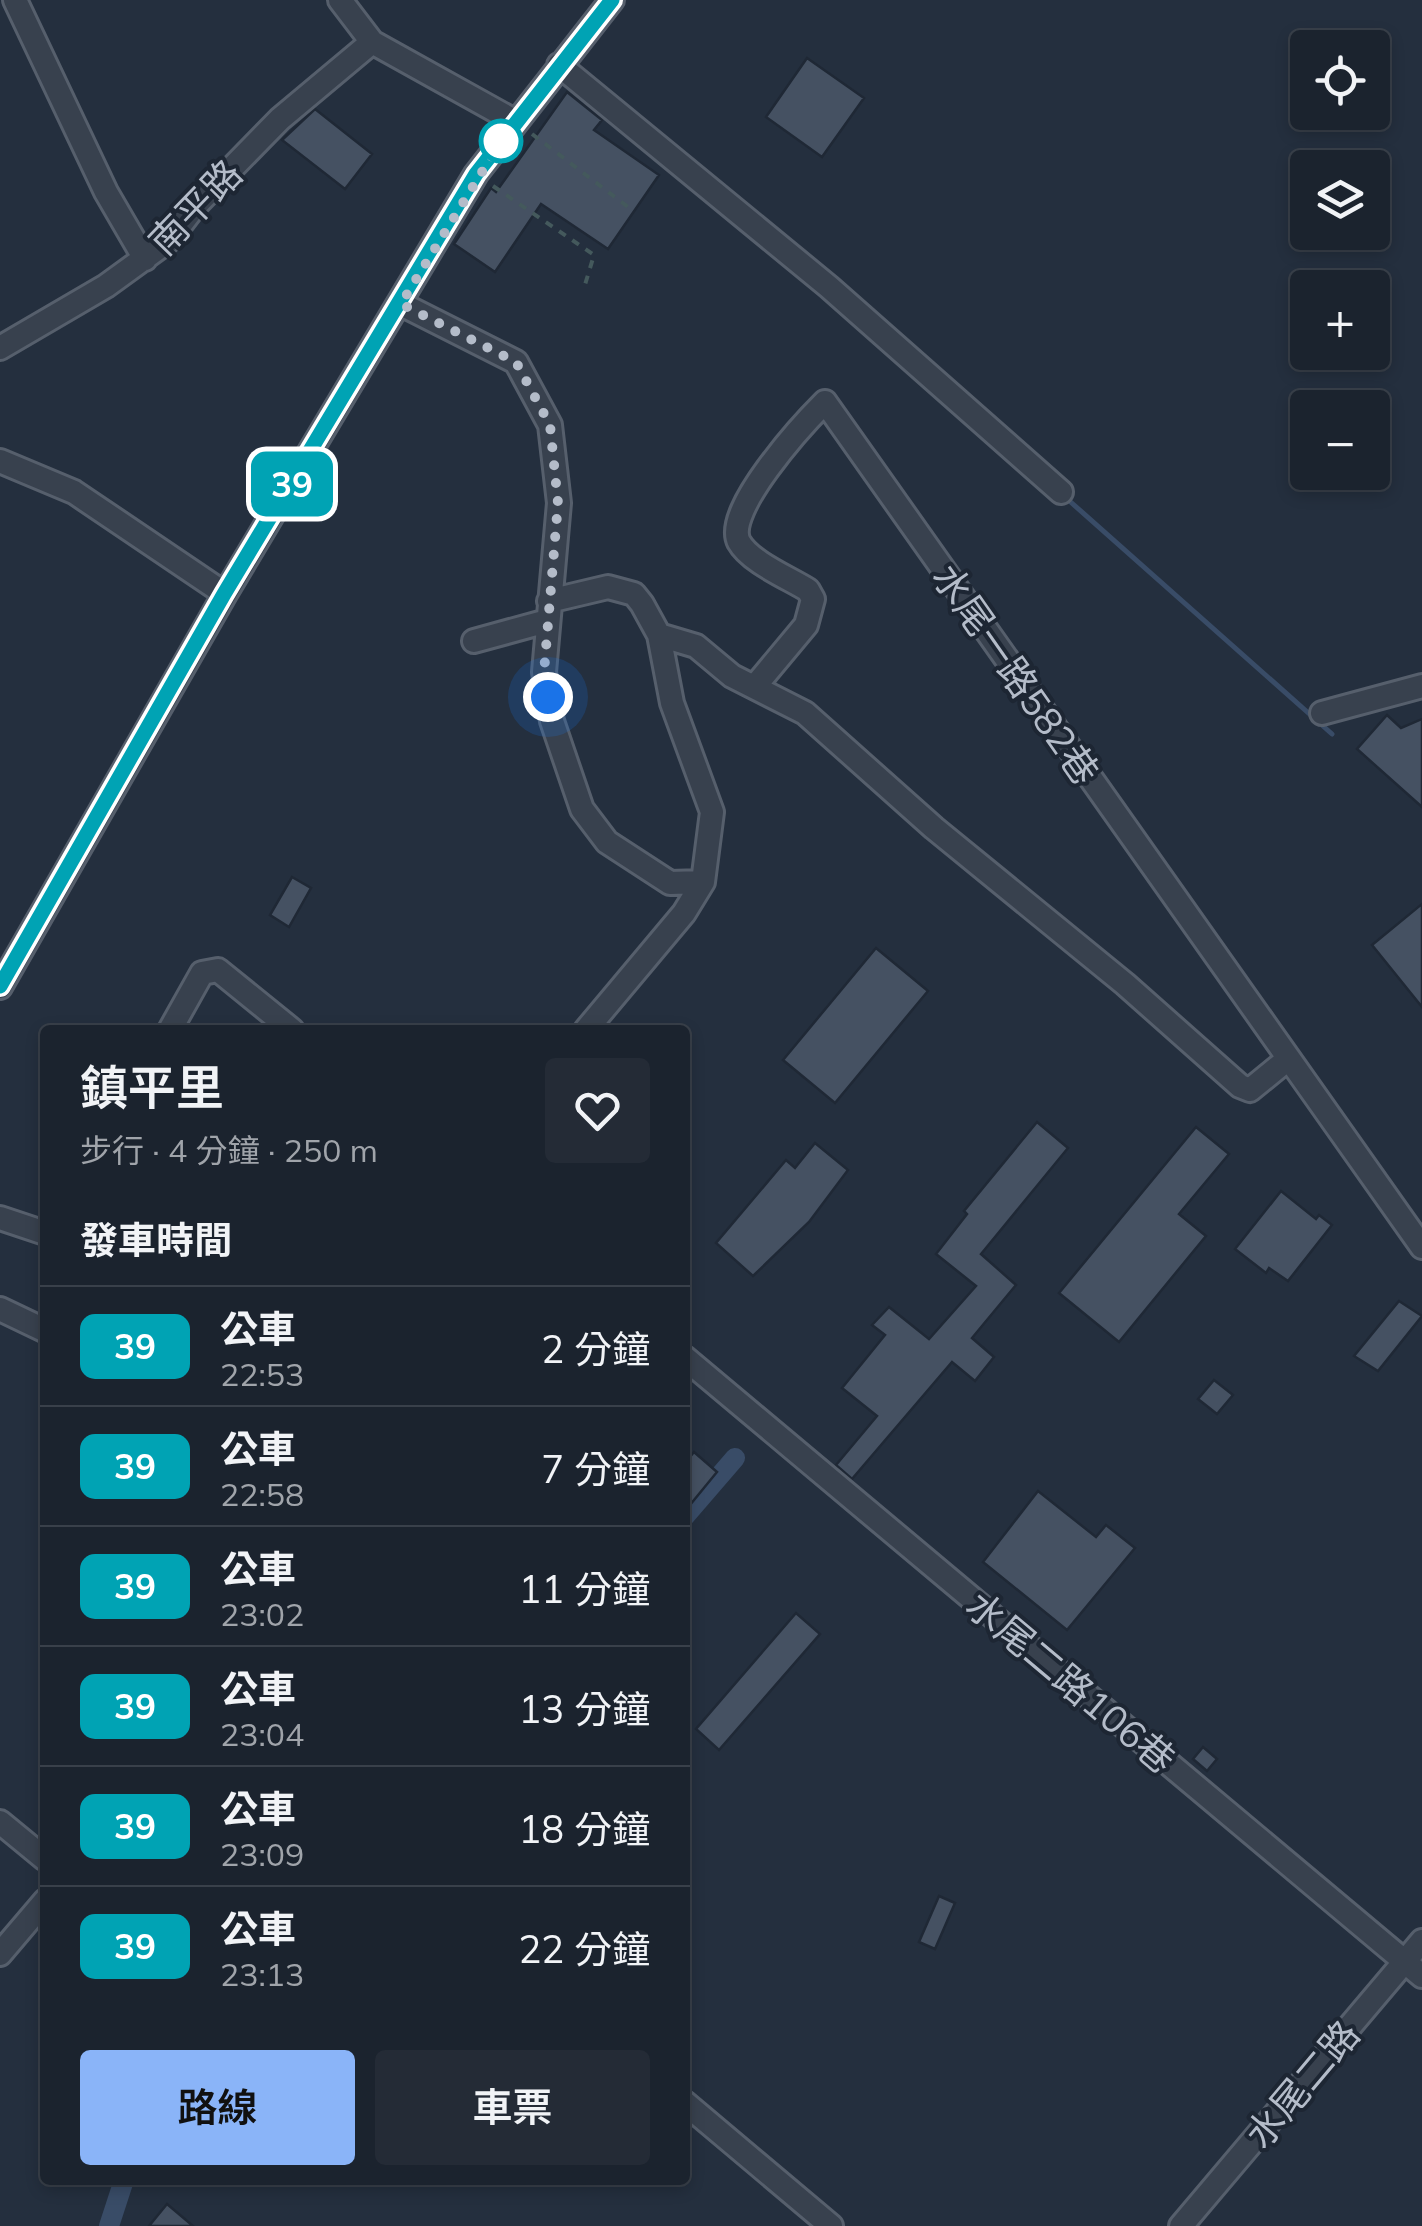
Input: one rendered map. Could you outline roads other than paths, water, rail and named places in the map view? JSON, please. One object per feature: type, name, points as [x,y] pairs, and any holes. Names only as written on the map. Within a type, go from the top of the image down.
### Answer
[{"type":"street","points":[[15,0],[106,192],[146,259]]},
{"type":"street","points":[[340,0],[372,42],[516,122]]},
{"type":"street","points":[[0,986],[224,594],[476,174],[612,0]]},
{"type":"street","name":"南平路","points":[[0,348],[146,259],[168,241],[194,207],[280,119],[372,42]]},
{"type":"street","points":[[559,65],[830,287],[1061,492]]},
{"type":"street","points":[[401,304],[516,362],[550,425],[558,503],[544,672],[552,722],[591,825],[628,860],[670,883],[703,882]]},
{"type":"street","name":"水尾一路582巷","points":[[756,685],[806,625],[813,599],[808,590],[744,549],[736,538],[738,518],[800,426],[825,402],[1422,1248]]},
{"type":"street","points":[[0,460],[74,492],[224,594]]},
{"type":"street","points":[[474,641],[608,588],[634,594],[659,635],[672,703],[712,812],[703,882],[684,912],[590,1025]]},
{"type":"street","points":[[659,635],[696,646],[732,676],[805,713],[934,828],[1125,984],[1240,1086],[1250,1090],[1258,1087],[1288,1059]]},
{"type":"street","points":[[1322,713],[1422,686]]},
{"type":"street","points":[[173,1025],[202,974],[218,970],[286,1025]]},
{"type":"street","points":[[0,1218],[40,1231]]},
{"type":"street","points":[[0,1309],[40,1328]]},
{"type":"street","name":"水尾二路106巷","points":[[690,1362],[1414,1969]]},
{"type":"street","points":[[0,1822],[40,1855]]},
{"type":"street","points":[[0,1954],[40,1906]]},
{"type":"street","name":"水尾二路","points":[[1181,2226],[1414,1969],[1422,1941]]},
{"type":"street","points":[[690,2107],[831,2226]]},
{"type":"waterway","points":[[1065,497],[1332,734]]},
{"type":"waterway","points":[[690,1510],[735,1458]]},
{"type":"waterway","points":[[109,2226],[122,2185]]}]
